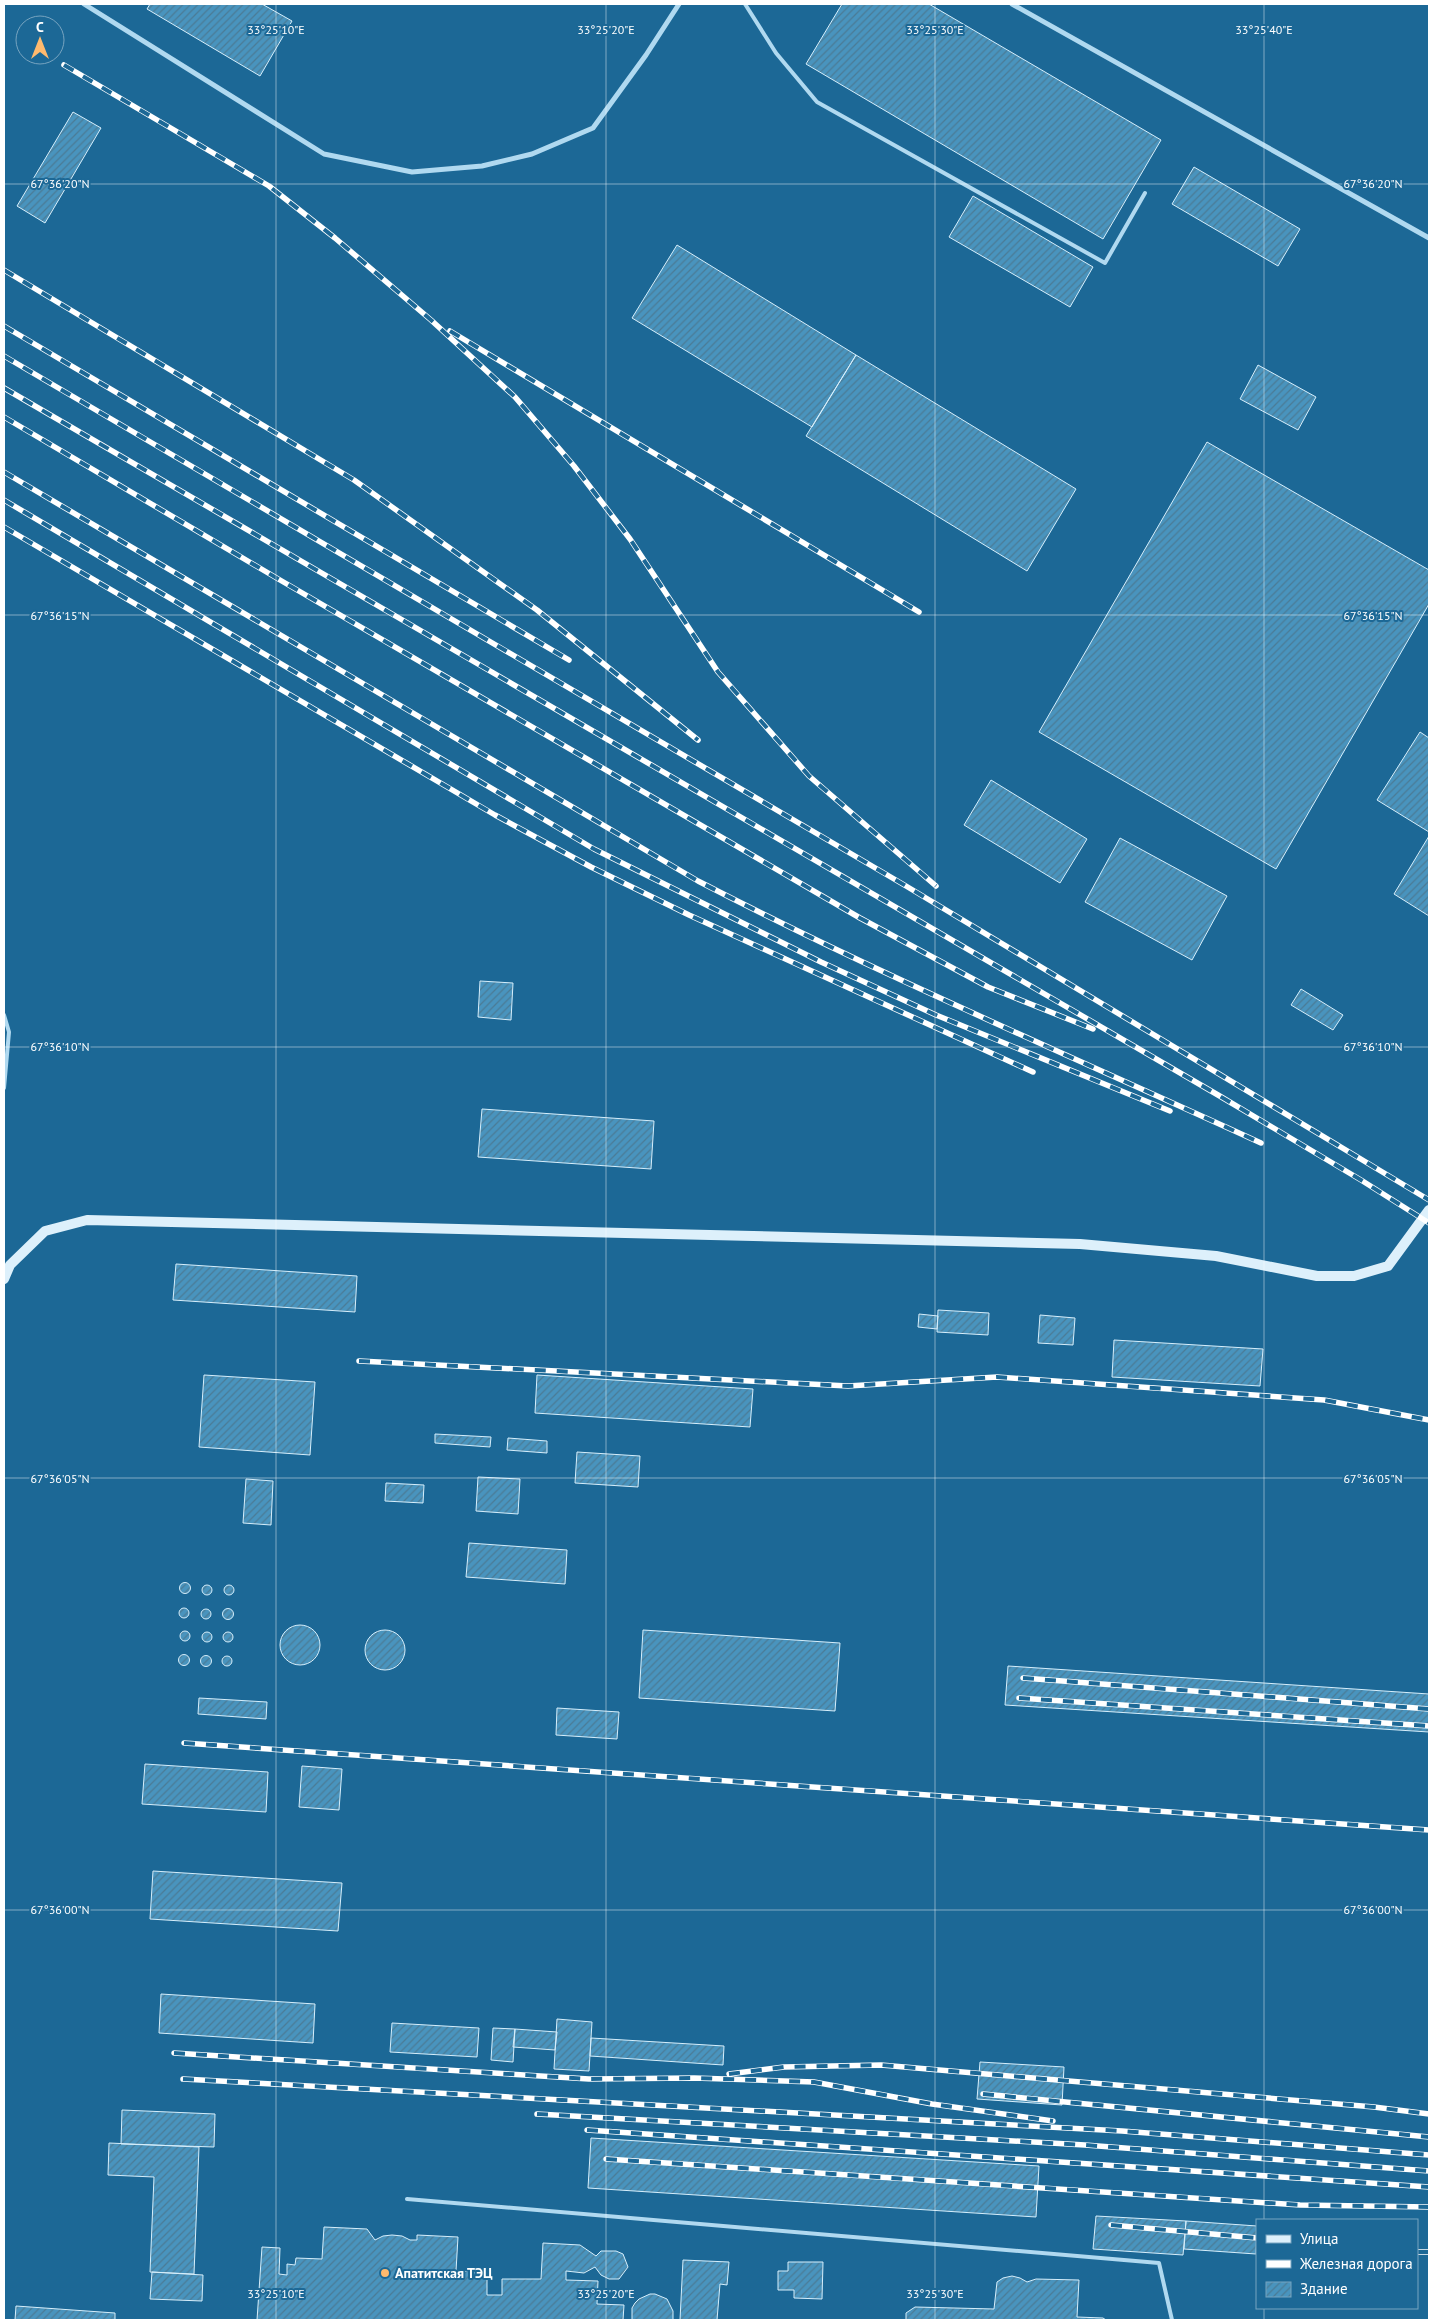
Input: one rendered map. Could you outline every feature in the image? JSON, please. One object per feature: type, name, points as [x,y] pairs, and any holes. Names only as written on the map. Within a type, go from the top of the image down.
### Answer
[{"type":"street","points":[[84,4],[324,154],[412,172],[482,166],[532,154],[592,128],[646,55],[679,4]]},
{"type":"street","points":[[1012,4],[1429,238]]},
{"type":"street","points":[[4,1279],[10,1265],[45,1232],[87,1220],[1080,1244],[1216,1256],[1317,1276],[1354,1276],[1388,1266],[1429,1210]]},
{"type":"lane","points":[[745,4],[776,53],[818,102],[1105,263],[1145,193]]},
{"type":"lane","points":[[4,1015],[9,1032],[4,1088]]},
{"type":"lane","points":[[407,2199],[1160,2263],[1172,2320]]},
{"type":"building","points":[[150,4],[262,4],[292,21],[260,76],[147,9]]},
{"type":"building","points":[[842,4],[929,4],[1161,140],[1103,239],[806,64]]},
{"type":"building","points":[[73,112],[101,128],[45,223],[17,206]]},
{"type":"building","points":[[1194,167],[1300,229],[1278,266],[1172,204]]},
{"type":"building","points":[[973,196],[1093,267],[1070,307],[949,237]]},
{"type":"building","points":[[677,245],[856,355],[812,427],[632,318]]},
{"type":"building","points":[[856,355],[1076,489],[1027,571],[806,436]]},
{"type":"building","points":[[1258,365],[1316,397],[1298,430],[1240,399]]},
{"type":"building","points":[[1207,442],[1429,570],[1429,604],[1276,869],[1039,732]]},
{"type":"building","points":[[1420,732],[1429,738],[1429,832],[1377,800]]},
{"type":"building","points":[[991,780],[1087,839],[1060,883],[964,825]]},
{"type":"building","points":[[1429,836],[1429,916],[1394,894]]},
{"type":"building","points":[[1120,838],[1227,896],[1192,960],[1085,902]]},
{"type":"building","points":[[480,981],[513,983],[511,1020],[478,1017]]},
{"type":"building","points":[[1301,989],[1343,1015],[1333,1030],[1291,1005]]},
{"type":"building","points":[[482,1109],[654,1121],[651,1169],[478,1157]]},
{"type":"building","points":[[176,1264],[357,1276],[355,1312],[173,1300]]},
{"type":"building","points":[[938,1310],[989,1313],[988,1335],[937,1332]]},
{"type":"building","points":[[919,1314],[938,1316],[937,1329],[918,1327]]},
{"type":"building","points":[[1040,1315],[1075,1318],[1073,1345],[1038,1343]]},
{"type":"building","points":[[1114,1340],[1263,1349],[1260,1386],[1112,1377]]},
{"type":"building","points":[[204,1375],[315,1382],[310,1455],[199,1447]]},
{"type":"building","points":[[537,1375],[753,1389],[750,1427],[535,1413]]},
{"type":"building","points":[[435,1434],[491,1437],[490,1447],[435,1443]]},
{"type":"building","points":[[508,1438],[547,1441],[547,1453],[507,1450]]},
{"type":"building","points":[[577,1452],[640,1456],[638,1487],[575,1483]]},
{"type":"building","points":[[478,1477],[520,1479],[518,1514],[476,1511]]},
{"type":"building","points":[[246,1479],[273,1481],[271,1525],[243,1523]]},
{"type":"building","points":[[386,1483],[424,1485],[423,1503],[385,1501]]},
{"type":"building","points":[[469,1543],[567,1550],[565,1584],[466,1577]]},
{"type":"building","points":[[183,1583],[187,1583],[190,1588],[189,1592],[183,1593],[180,1590],[180,1586]]},
{"type":"building","points":[[205,1585],[209,1585],[212,1590],[211,1594],[205,1595],[202,1592],[202,1588]]},
{"type":"building","points":[[227,1585],[231,1585],[234,1590],[233,1594],[227,1595],[224,1592],[224,1588]]},
{"type":"building","points":[[182,1608],[186,1608],[189,1613],[188,1617],[182,1618],[179,1615],[179,1611]]},
{"type":"building","points":[[204,1609],[208,1609],[211,1614],[210,1618],[204,1619],[201,1616],[201,1612]]},
{"type":"building","points":[[226,1609],[230,1609],[233,1614],[232,1618],[226,1619],[223,1616],[223,1612]]},
{"type":"building","points":[[296,1625],[304,1625],[311,1628],[317,1634],[320,1645],[317,1656],[311,1662],[304,1665],[296,1665],[289,1662],[283,1656],[280,1649],[280,1641],[283,1634],[289,1628]]},
{"type":"building","points":[[381,1630],[389,1630],[396,1633],[402,1639],[405,1650],[402,1661],[396,1667],[389,1670],[381,1670],[374,1667],[368,1661],[365,1654],[365,1646],[368,1639],[374,1633]]},
{"type":"building","points":[[643,1630],[840,1643],[835,1711],[639,1698]]},
{"type":"building","points":[[183,1631],[187,1631],[190,1636],[189,1640],[183,1641],[180,1638],[180,1634]]},
{"type":"building","points":[[205,1632],[209,1632],[212,1637],[211,1641],[205,1642],[202,1639],[202,1635]]},
{"type":"building","points":[[226,1632],[230,1632],[233,1637],[232,1641],[226,1642],[223,1639],[223,1635]]},
{"type":"building","points":[[182,1655],[186,1655],[189,1660],[188,1664],[182,1665],[179,1662],[179,1658]]},
{"type":"building","points":[[204,1656],[208,1656],[211,1661],[210,1665],[204,1666],[201,1663],[201,1659]]},
{"type":"building","points":[[225,1656],[229,1656],[232,1661],[231,1665],[225,1666],[222,1663],[222,1659]]},
{"type":"building","points":[[1008,1666],[1429,1694],[1429,1732],[1005,1705]]},
{"type":"building","points":[[199,1698],[267,1702],[266,1719],[198,1714]]},
{"type":"building","points":[[557,1708],[619,1712],[617,1739],[556,1735]]},
{"type":"building","points":[[145,1764],[268,1772],[266,1812],[142,1804]]},
{"type":"building","points":[[302,1766],[342,1769],[339,1810],[299,1807]]},
{"type":"building","points":[[153,1871],[342,1883],[338,1931],[150,1919]]},
{"type":"building","points":[[161,1994],[315,2004],[313,2043],[159,2033]]},
{"type":"building","points":[[557,2019],[592,2022],[589,2071],[554,2069]]},
{"type":"building","points":[[392,2023],[479,2028],[477,2057],[390,2052]]},
{"type":"building","points":[[493,2028],[515,2029],[513,2062],[491,2060]]},
{"type":"building","points":[[515,2029],[557,2032],[555,2050],[513,2047]]},
{"type":"building","points":[[591,2038],[724,2046],[723,2065],[590,2056]]},
{"type":"building","points":[[980,2062],[1064,2067],[1062,2105],[977,2099]]},
{"type":"building","points":[[122,2110],[215,2114],[214,2147],[121,2144]]},
{"type":"building","points":[[591,2138],[1039,2166],[1036,2217],[588,2188]]},
{"type":"building","points":[[109,2143],[199,2147],[194,2274],[150,2272],[154,2177],[108,2175]]},
{"type":"building","points":[[1096,2216],[1186,2221],[1183,2255],[1093,2249]]},
{"type":"building","points":[[1186,2221],[1256,2226],[1256,2254],[1184,2249]]},
{"type":"building","name":"Апатитская ТЭЦ","points":[[324,2227],[367,2229],[375,2240],[383,2236],[392,2235],[402,2236],[410,2240],[417,2240],[417,2235],[458,2237],[456,2271],[482,2272],[487,2277],[487,2295],[502,2295],[502,2279],[541,2279],[543,2243],[580,2245],[596,2256],[601,2251],[616,2251],[623,2254],[628,2267],[619,2279],[609,2279],[601,2275],[595,2267],[584,2273],[566,2271],[566,2280],[598,2281],[597,2304],[624,2305],[623,2320],[257,2320],[262,2247],[280,2248],[279,2274],[287,2275],[287,2264],[295,2265],[296,2258],[322,2259]]},
{"type":"building","points":[[683,2260],[729,2262],[727,2285],[720,2284],[717,2320],[680,2320]]},
{"type":"building","points":[[788,2262],[823,2262],[822,2299],[794,2298],[794,2290],[778,2290],[778,2271],[788,2271]]},
{"type":"building","points":[[152,2272],[203,2275],[202,2301],[150,2299]]},
{"type":"building","points":[[1012,2276],[1027,2282],[1036,2279],[1079,2280],[1077,2317],[1103,2318],[1106,2320],[906,2320],[906,2313],[915,2307],[994,2309],[997,2282]]},
{"type":"building","points":[[650,2294],[667,2299],[673,2311],[673,2320],[632,2320],[632,2308],[635,2303]]},
{"type":"building","points":[[16,2306],[115,2313],[115,2320],[15,2320]]},
{"type":"railway","points":[[64,65],[269,186],[335,238],[431,320],[515,397],[574,466],[630,539],[718,672],[809,776],[936,886]]},
{"type":"railway","points":[[4,270],[354,480],[537,610],[698,740]]},
{"type":"railway","points":[[4,326],[569,660]]},
{"type":"railway","points":[[450,331],[919,612]]},
{"type":"railway","points":[[4,356],[906,886],[1429,1200]]},
{"type":"railway","points":[[4,388],[1218,1095],[1429,1223]]},
{"type":"railway","points":[[4,417],[860,918],[988,987],[1093,1029]]},
{"type":"railway","points":[[4,472],[698,881],[907,983],[1261,1143]]},
{"type":"railway","points":[[4,500],[594,849],[821,962],[936,1015],[1170,1111]]},
{"type":"railway","points":[[4,527],[495,815],[591,867],[689,915],[1033,1072]]},
{"type":"railway","points":[[359,1361],[848,1386],[997,1377],[1324,1400],[1429,1420]]},
{"type":"railway","points":[[1023,1678],[1429,1709]]},
{"type":"railway","points":[[1019,1698],[1429,1726]]},
{"type":"railway","points":[[184,1743],[1429,1830]]},
{"type":"railway","points":[[174,2053],[589,2079],[694,2078],[814,2082],[932,2104],[1053,2121]]},
{"type":"railway","points":[[729,2074],[784,2067],[881,2065],[1374,2107],[1429,2114]]},
{"type":"railway","points":[[183,2079],[1122,2131],[1429,2155]]},
{"type":"railway","points":[[983,2094],[1429,2137]]},
{"type":"railway","points":[[537,2114],[1085,2145],[1429,2171]]},
{"type":"railway","points":[[587,2130],[1429,2187]]},
{"type":"railway","points":[[606,2159],[1300,2205],[1429,2207]]},
{"type":"railway","points":[[1111,2225],[1256,2238]]},
{"type":"railway","points":[[1418,2252],[1429,2252]]},
{"type":"place","name":"Апатитская ТЭЦ","points":[[385,2273]]}]
